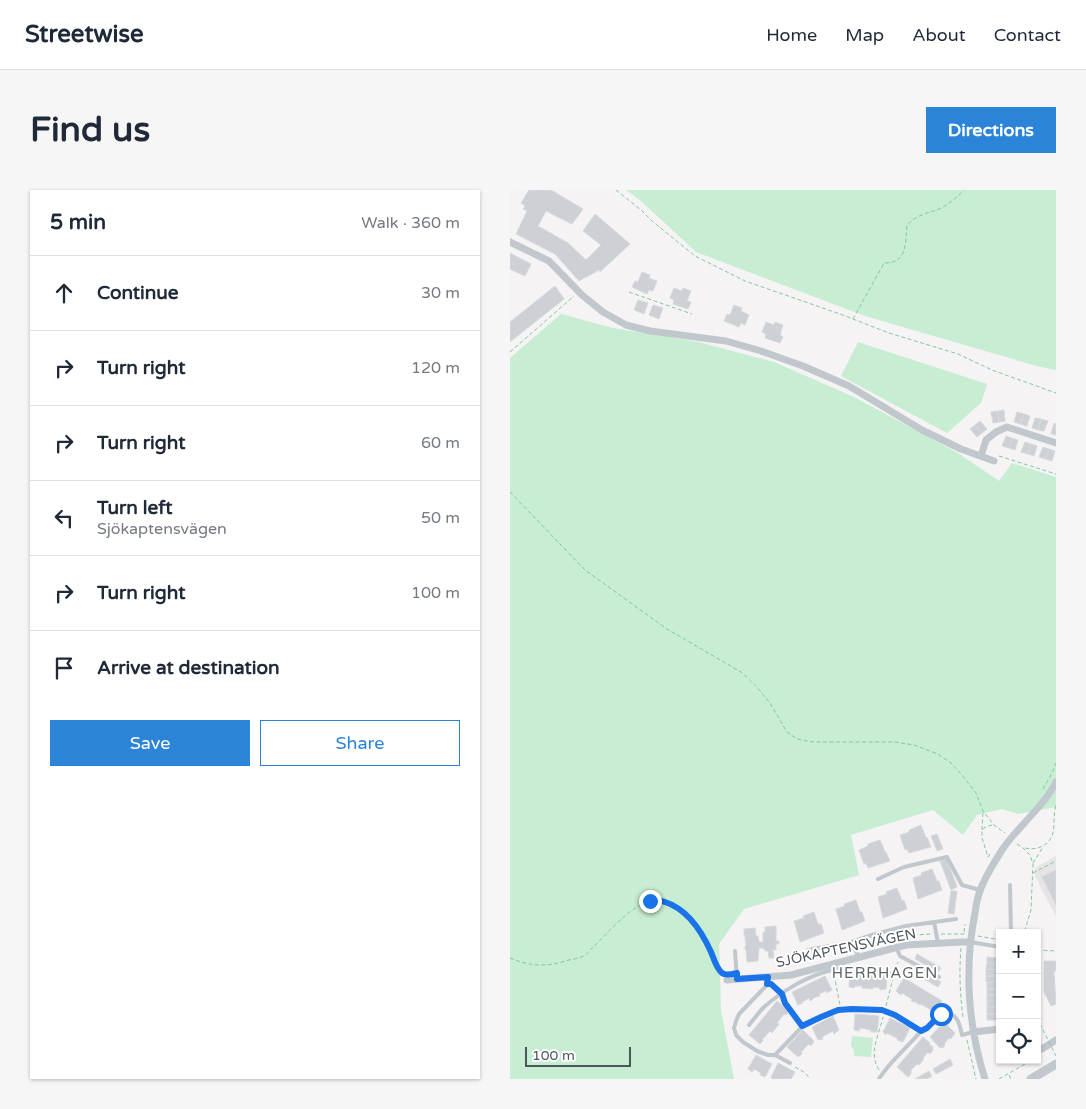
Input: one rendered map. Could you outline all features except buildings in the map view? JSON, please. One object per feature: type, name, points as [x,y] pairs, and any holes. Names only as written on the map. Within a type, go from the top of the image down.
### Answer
[{"type":"street","points":[[510,242],[549,261],[579,293],[603,312],[626,326],[726,341],[803,366],[849,386],[922,430],[961,449],[994,461]]},
{"type":"street","points":[[981,456],[986,440],[996,432],[1007,427],[1056,443]]},
{"type":"street","points":[[985,1079],[973,1032],[970,1010],[970,942],[980,890],[1003,849],[1041,805],[1056,782]]},
{"type":"street","name":"SJÖKAPTENSVÄGEN","points":[[727,980],[737,976],[768,977],[833,969],[859,957],[906,945],[970,942]]},
{"type":"street","points":[[973,1032],[996,1029]]},
{"type":"street","points":[[1041,1048],[1056,1040]]},
{"type":"street","points":[[1031,1079],[1056,1064]]},
{"type":"lane","points":[[878,879],[904,867],[947,857],[962,885],[980,890]]},
{"type":"lane","points":[[1010,885],[1011,929]]},
{"type":"lane","points":[[808,950],[851,942],[872,934],[906,926],[956,919]]},
{"type":"lane","points":[[934,922],[938,943]]},
{"type":"lane","points":[[851,942],[859,957]]},
{"type":"lane","points":[[970,942],[985,946],[996,946]]},
{"type":"lane","points":[[896,947],[900,956],[939,977]]},
{"type":"lane","points":[[735,951],[737,976]]},
{"type":"lane","points":[[749,1025],[763,1008],[782,994],[808,978],[833,969],[878,970],[894,974]]},
{"type":"lane","points":[[768,977],[767,985],[739,1014],[734,1028],[736,1035],[743,1042],[768,1055],[790,1063]]},
{"type":"lane","points":[[775,1056],[802,1026],[841,1010],[885,1011],[921,1031]]},
{"type":"lane","points":[[878,1079],[921,1031],[927,1028],[941,1014],[947,1012],[953,1015],[958,1021],[962,1035],[973,1032]]},
{"type":"path","points":[[616,190],[694,256],[745,281],[889,333],[958,354],[992,370],[1056,393]]},
{"type":"path","points":[[853,319],[884,264],[896,261],[904,252],[907,225],[920,215],[946,205],[964,190]]},
{"type":"path","points":[[629,292],[692,314]]},
{"type":"path","points":[[510,352],[579,293]]},
{"type":"path","points":[[510,492],[585,570],[667,629],[740,672],[751,681],[770,703],[787,732],[797,739],[813,742],[895,742],[914,745],[938,754],[951,763],[962,775],[976,793],[983,811],[994,825],[1005,833]]},
{"type":"path","points":[[1043,790],[1056,763]]},
{"type":"path","points":[[1025,929],[1030,910],[1033,864],[1051,837],[1056,805]]},
{"type":"path","points":[[983,811],[982,838],[988,857],[994,850]]},
{"type":"path","points":[[982,831],[985,827],[994,825]]},
{"type":"path","points":[[1014,842],[1030,856],[1033,864]]},
{"type":"path","points":[[1023,848],[1043,847]]},
{"type":"path","points":[[1032,874],[1056,861]]},
{"type":"path","points":[[510,958],[533,965],[543,965],[560,963],[584,956],[622,918],[638,906],[650,901],[664,901],[677,907],[691,919],[705,939],[721,972],[737,976]]},
{"type":"path","points":[[1041,950],[1056,951]]},
{"type":"path","points":[[882,1073],[874,1060],[874,1049],[900,956]]},
{"type":"path","points":[[833,969],[841,1010]]},
{"type":"path","points":[[782,994],[785,1003],[802,1026]]},
{"type":"path","points":[[1038,1019],[1056,1056]]},
{"type":"path","points":[[790,1063],[806,1073],[809,1079]]},
{"type":"path","points":[[999,1079],[1025,1064]]},
{"type":"path","points":[[1008,1074],[1011,1079]]},
{"type":"shaded area","points":[[1056,856],[1056,917],[1035,876],[1035,868]]},
{"type":"green space","points":[[626,190],[1056,190],[1056,370],[865,316],[696,252],[641,201]]},
{"type":"green space","points":[[561,314],[613,328],[698,342],[774,362],[854,397],[958,453],[999,481],[1012,463],[1056,477],[1056,807],[1018,814],[1002,809],[977,815],[963,835],[933,810],[851,835],[859,875],[744,909],[719,944],[721,1010],[734,1079],[510,1079],[510,358]]},
{"type":"green space","points":[[858,342],[987,384],[981,403],[947,433],[841,376]]},
{"type":"green space","points":[[852,1036],[873,1038],[871,1057],[854,1056],[854,1050],[851,1046]]},
{"type":"district","name":"HERRHAGEN","points":[[885,973]]},
{"type":"route","points":[[650,901],[664,901],[677,907],[691,919],[705,939],[721,972],[726,974],[737,973],[737,979],[768,977],[767,984],[771,984],[782,994],[785,1003],[802,1026],[838,1010],[882,1010],[895,1015],[921,1031],[927,1028],[941,1014]]}]
